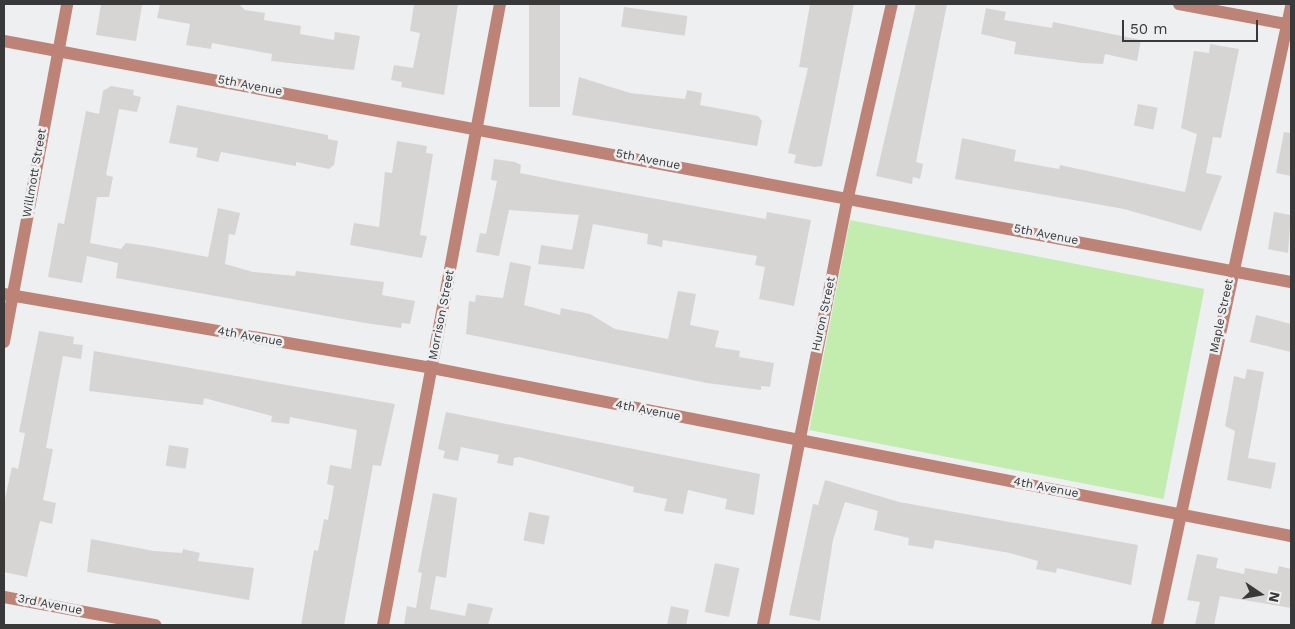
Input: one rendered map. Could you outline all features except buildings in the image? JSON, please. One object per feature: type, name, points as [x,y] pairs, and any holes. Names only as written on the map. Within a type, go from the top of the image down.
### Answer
[{"type":"street","name":"Willmott Street","points":[[4,342],[8,295],[66,4]]},
{"type":"street","name":"Morrison Street","points":[[383,625],[500,4]]},
{"type":"street","name":"Huron Street","points":[[763,625],[798,441],[848,197],[892,4]]},
{"type":"street","points":[[1179,4],[1289,25]]},
{"type":"street","name":"Maple Street","points":[[1157,625],[1231,270],[1289,25],[1291,7]]},
{"type":"street","name":"5th Avenue","points":[[4,41],[848,197],[1291,282]]},
{"type":"street","name":"4th Avenue","points":[[8,295],[432,368],[1291,536]]},
{"type":"street","name":"3rd Avenue","points":[[4,597],[155,625]]},
{"type":"green space","points":[[850,220],[1204,289],[1164,499],[809,430]]}]
